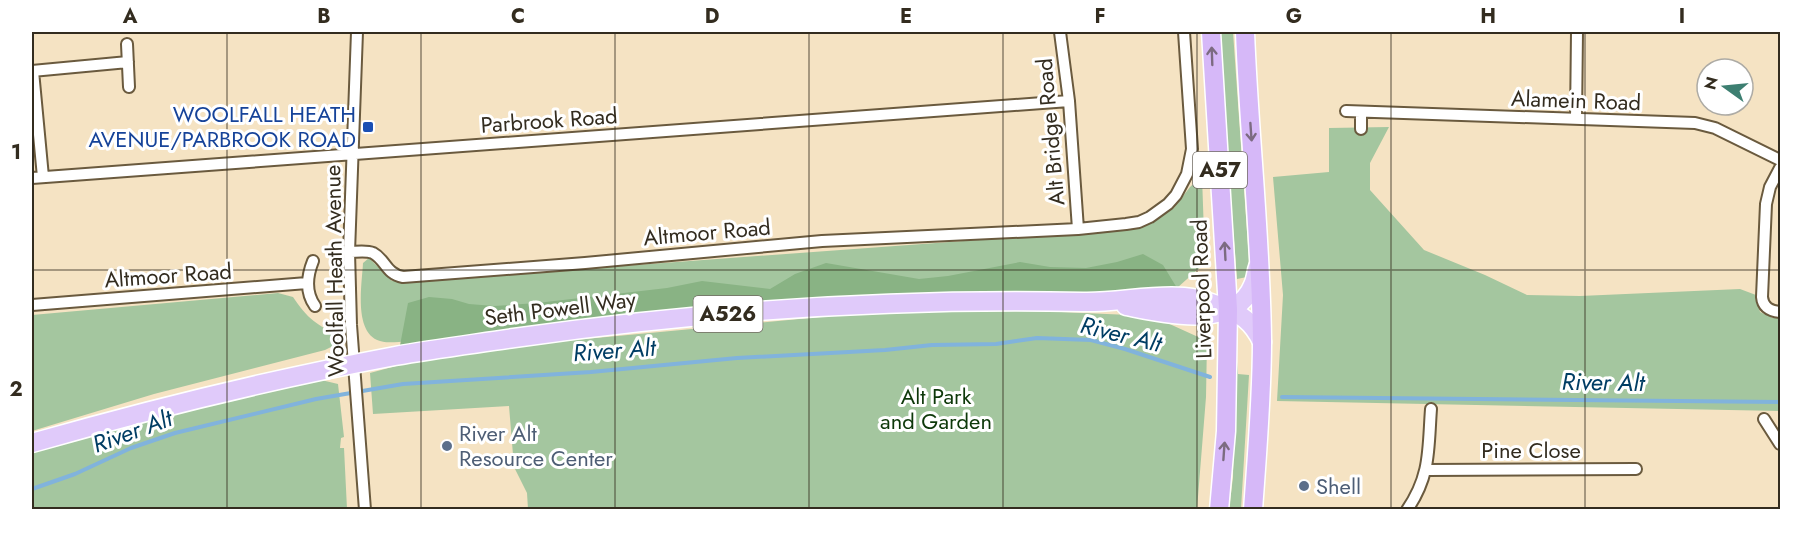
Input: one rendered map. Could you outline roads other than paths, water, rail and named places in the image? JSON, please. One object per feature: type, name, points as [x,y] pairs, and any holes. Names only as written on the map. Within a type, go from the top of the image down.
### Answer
[{"type":"highway","name":"Liverpool Road","points":[[1211,32],[1228,309],[1226,430],[1219,510]]},
{"type":"highway","name":"A57","points":[[1245,32],[1262,342],[1254,510]]},
{"type":"main road","points":[[1228,309],[1248,294],[1253,285],[1259,260]]},
{"type":"main road","name":"Seth Powell Way","points":[[32,443],[110,421],[309,373],[398,356],[553,332],[689,317],[813,307],[917,302],[1106,303],[1189,316],[1214,314],[1228,309]]},
{"type":"main road","points":[[1228,309],[1245,318],[1258,332],[1262,342]]},
{"type":"street","name":"Woolfall Heath Avenue","points":[[357,32],[348,252],[364,510]]},
{"type":"street","name":"Alt Bridge Road","points":[[1059,32],[1069,101],[1078,229]]},
{"type":"street","name":"Liverpool Road","points":[[1078,229],[1139,222],[1168,204],[1182,185],[1187,174],[1192,149],[1184,32]]},
{"type":"street","points":[[1576,119],[1577,32]]},
{"type":"street","points":[[127,44],[129,87]]},
{"type":"street","points":[[37,177],[32,71],[128,62]]},
{"type":"street","name":"Parbrook Road","points":[[37,177],[1069,101]]},
{"type":"street","name":"Alamein Road","points":[[1346,111],[1702,124],[1722,131],[1780,160]]},
{"type":"street","points":[[1361,112],[1361,129]]},
{"type":"street","points":[[1780,168],[1770,187],[1766,204],[1762,297],[1766,308],[1780,312]]},
{"type":"street","name":"Altmoor Road","points":[[348,252],[370,252],[396,276],[404,277],[822,241],[1078,229]]},
{"type":"street","points":[[313,261],[308,283],[315,306]]},
{"type":"street","name":"Altmoor Road","points":[[32,305],[308,283]]},
{"type":"street","points":[[1407,510],[1417,495],[1427,470],[1431,409]]},
{"type":"street","points":[[1764,418],[1780,444]]},
{"type":"street","name":"Pine Close","points":[[1427,470],[1636,469]]},
{"type":"waterway","name":"River Alt","points":[[32,489],[75,474],[131,448],[175,433],[316,399],[403,384],[591,372],[737,358],[885,350],[932,345],[996,344],[1037,338],[1091,340],[1210,377]]},
{"type":"waterway","name":"River Alt","points":[[1282,397],[1780,402]]},
{"type":"place","name":"WOOLFALL HEATH AVENUE/PARBROOK ROAD","points":[[368,127]]},
{"type":"place","name":"River Alt Resource Center","points":[[447,446]]},
{"type":"place","name":"Shell","points":[[1304,486]]},
{"type":"park label","name":"Alt Park and Garden","points":[[936,408]]}]
